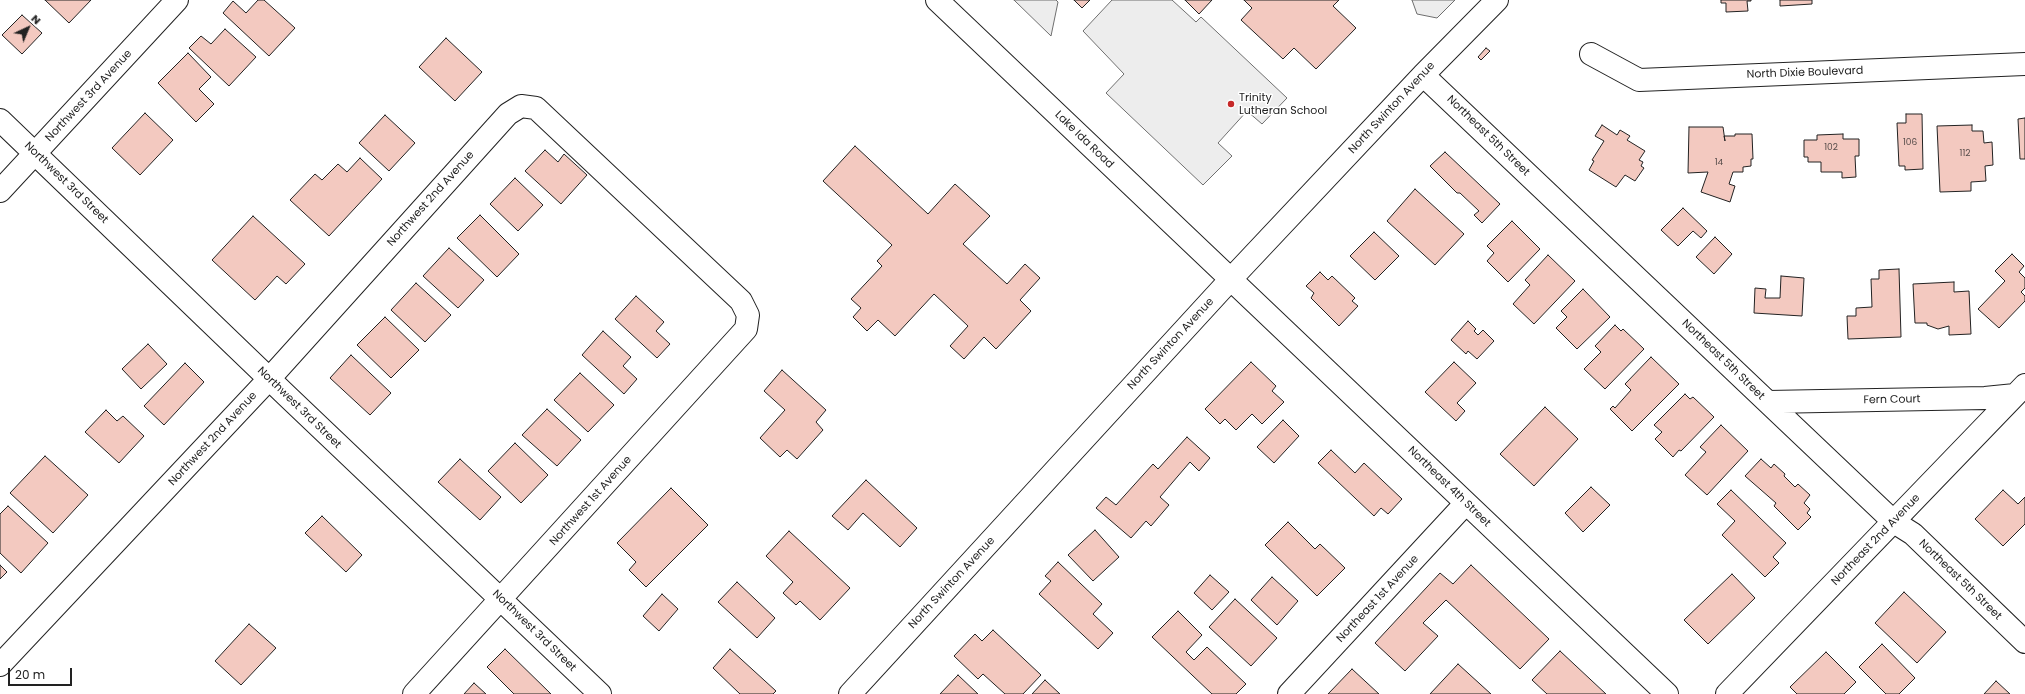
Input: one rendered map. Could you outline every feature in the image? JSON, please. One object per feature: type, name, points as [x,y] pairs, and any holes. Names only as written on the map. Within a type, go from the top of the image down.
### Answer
[{"type":"street","name":"Northwest 3rd Avenue","points":[[0,191],[177,0]]},
{"type":"street","name":"Lake Ida Road","points":[[938,0],[1230,280]]},
{"type":"street","name":"North Swinton Avenue","points":[[850,694],[1230,280],[1423,75],[1497,0]]},
{"type":"street","name":"North Dixie Boulevard","points":[[1591,54],[1639,80],[2025,64]]},
{"type":"street","name":"Northeast 5th Street","points":[[1423,75],[1894,522],[1913,534],[2025,642]]},
{"type":"street","name":"Northwest 1st Avenue","points":[[414,694],[502,600],[746,329],[748,315],[741,301],[536,108],[521,106]]},
{"type":"street","name":"Northwest 2nd Avenue","points":[[0,665],[269,379],[508,114],[521,106]]},
{"type":"street","name":"Northwest 3rd Street","points":[[0,120],[600,694]]},
{"type":"street","name":"Northeast 4th Street","points":[[1230,280],[1667,694]]},
{"type":"street","name":"Fern Court","points":[[1768,402],[1985,398],[2020,390]]},
{"type":"street","name":"Northeast 2nd Avenue","points":[[1727,694],[2020,390]]},
{"type":"street","name":"Northeast 1st Avenue","points":[[1289,694],[1466,503]]},
{"type":"shaded area","points":[[1014,0],[1056,0],[1058,2],[1051,36]]},
{"type":"shaded area","points":[[1112,0],[1172,0],[1196,22],[1201,17],[1287,98],[1262,124],[1247,111],[1218,143],[1232,156],[1203,185],[1106,93],[1124,74],[1083,31]]},
{"type":"shaded area","points":[[1412,0],[1455,0],[1437,18],[1417,14]]},
{"type":"building","points":[[45,0],[91,0],[69,23]]},
{"type":"building","points":[[258,0],[264,0],[295,28],[269,56],[223,13],[233,1],[246,13]]},
{"type":"building","points":[[1074,0],[1090,0],[1082,8]]},
{"type":"building","points":[[1185,0],[1212,0],[1199,14]]},
{"type":"building","points":[[1244,0],[1339,0],[1333,6],[1356,28],[1316,69],[1294,48],[1283,59],[1241,20],[1252,8]]},
{"type":"building","points":[[1721,0],[1751,1],[1747,1],[1748,11],[1726,12],[1726,3],[1721,3]]},
{"type":"building","points":[[1780,0],[1812,0],[1812,4],[1780,6]]},
{"type":"building","points":[[22,15],[42,33],[22,54],[2,35]]},
{"type":"building","points":[[225,29],[256,57],[229,86],[189,48],[201,36],[211,44]]},
{"type":"building","points":[[446,38],[482,72],[455,101],[419,67]]},
{"type":"building","points":[[1486,48],[1490,51],[1481,60],[1478,57]]},
{"type":"building","points":[[188,53],[211,77],[199,89],[214,104],[196,122],[158,83]]},
{"type":"building","points":[[145,113],[173,140],[140,175],[112,148]]},
{"type":"building","points":[[1906,114],[1922,114],[1923,169],[1905,170],[1905,166],[1899,166],[1897,123],[1906,123]]},
{"type":"building","points":[[385,115],[415,143],[389,171],[359,143]]},
{"type":"building","points":[[2025,118],[2025,159],[2020,159],[2018,119]]},
{"type":"building","points":[[1602,125],[1617,135],[1620,130],[1630,136],[1627,140],[1645,151],[1639,160],[1643,162],[1641,166],[1644,168],[1635,181],[1625,175],[1616,187],[1589,170],[1594,161],[1592,160],[1604,141],[1595,136]]},
{"type":"building","points":[[1972,125],[1972,131],[1983,131],[1984,143],[1992,142],[1993,165],[1985,166],[1986,181],[1971,182],[1971,191],[1940,192],[1937,126]]},
{"type":"building","points":[[1689,127],[1723,127],[1724,136],[1735,136],[1735,134],[1752,134],[1753,159],[1751,159],[1751,166],[1743,167],[1743,172],[1733,172],[1729,184],[1735,186],[1730,202],[1701,192],[1708,172],[1688,173]]},
{"type":"building","points":[[1843,134],[1843,139],[1859,139],[1859,156],[1855,156],[1856,177],[1842,178],[1842,172],[1821,172],[1821,162],[1808,162],[1808,157],[1804,157],[1804,140],[1817,140],[1817,135]]},
{"type":"building","points":[[855,146],[928,214],[955,184],[990,216],[963,244],[1007,284],[1025,264],[1040,278],[1020,300],[1031,311],[996,349],[984,337],[964,359],[950,346],[968,326],[934,294],[895,336],[878,320],[867,331],[853,317],[861,308],[851,299],[882,266],[877,261],[892,245],[823,181]]},
{"type":"building","points":[[545,150],[558,162],[564,154],[587,175],[561,204],[525,171]]},
{"type":"building","points":[[1445,152],[1500,204],[1482,223],[1474,215],[1479,211],[1460,193],[1457,193],[1430,166]]},
{"type":"building","points":[[360,158],[382,179],[329,236],[290,200],[315,174],[322,180],[338,164],[347,172]]},
{"type":"building","points":[[515,178],[543,205],[518,231],[490,204]]},
{"type":"building","points":[[1415,189],[1464,234],[1435,265],[1387,221]]},
{"type":"building","points":[[1683,208],[1707,231],[1701,238],[1693,231],[1678,246],[1661,230]]},
{"type":"building","points":[[480,215],[519,254],[497,277],[457,238]]},
{"type":"building","points":[[253,216],[305,264],[286,284],[277,276],[255,300],[212,260]]},
{"type":"building","points":[[1512,221],[1540,249],[1508,282],[1487,261],[1494,253],[1487,246]]},
{"type":"building","points":[[1374,232],[1399,256],[1375,280],[1350,256]]},
{"type":"building","points":[[1715,237],[1732,254],[1714,274],[1696,257]]},
{"type":"building","points":[[449,248],[484,280],[458,308],[423,276]]},
{"type":"building","points":[[2012,254],[2024,266],[2019,272],[2025,278],[2025,288],[2021,292],[2025,296],[2025,301],[1999,328],[1978,309],[2005,281],[1995,271]]},
{"type":"building","points":[[1548,255],[1575,281],[1534,324],[1513,304],[1530,285],[1525,280]]},
{"type":"building","points":[[1899,269],[1901,337],[1848,339],[1847,316],[1856,316],[1856,308],[1872,307],[1871,279],[1879,279],[1879,270]]},
{"type":"building","points":[[1320,272],[1328,280],[1332,276],[1355,298],[1352,301],[1358,306],[1339,326],[1311,298],[1314,293],[1306,286]]},
{"type":"building","points":[[1781,276],[1804,278],[1802,316],[1754,313],[1755,288],[1766,289],[1765,298],[1780,298]]},
{"type":"building","points":[[1954,282],[1954,292],[1969,291],[1971,334],[1949,335],[1949,326],[1938,329],[1927,325],[1927,323],[1915,323],[1913,284]]},
{"type":"building","points":[[416,283],[451,315],[425,342],[391,310]]},
{"type":"building","points":[[1583,289],[1610,317],[1577,349],[1556,328],[1567,317],[1561,311]]},
{"type":"building","points":[[636,296],[664,322],[656,331],[670,344],[657,358],[615,319]]},
{"type":"building","points":[[385,317],[419,350],[391,378],[357,345]]},
{"type":"building","points":[[1468,321],[1476,329],[1474,331],[1478,335],[1483,330],[1494,341],[1477,359],[1468,351],[1466,354],[1451,340]]},
{"type":"building","points":[[1615,325],[1621,331],[1623,329],[1644,349],[1605,389],[1584,369],[1601,352],[1595,346]]},
{"type":"building","points":[[603,331],[631,357],[623,366],[637,379],[624,394],[582,355]]},
{"type":"building","points":[[148,344],[167,364],[141,389],[122,369]]},
{"type":"building","points":[[351,355],[391,393],[370,415],[330,378]]},
{"type":"building","points":[[1651,357],[1679,384],[1632,431],[1610,409],[1613,406],[1615,408],[1631,390],[1625,384]]},
{"type":"building","points":[[1251,362],[1276,386],[1272,391],[1284,402],[1262,424],[1252,414],[1236,430],[1225,419],[1220,424],[1205,409]]},
{"type":"building","points":[[1454,362],[1476,383],[1457,403],[1465,411],[1456,421],[1425,392]]},
{"type":"building","points":[[185,363],[204,382],[164,425],[144,406]]},
{"type":"building","points":[[782,370],[826,410],[816,422],[823,430],[797,459],[787,450],[780,457],[760,438],[785,410],[764,391]]},
{"type":"building","points":[[580,373],[614,405],[588,432],[554,400]]},
{"type":"building","points":[[1685,394],[1690,399],[1693,397],[1714,417],[1681,451],[1679,450],[1673,457],[1655,439],[1662,432],[1654,425]]},
{"type":"building","points":[[1545,407],[1578,439],[1534,486],[1500,454]]},
{"type":"building","points":[[547,409],[581,440],[557,466],[522,435]]},
{"type":"building","points":[[106,410],[117,421],[123,416],[144,436],[119,463],[85,432]]},
{"type":"building","points":[[1283,420],[1299,436],[1274,463],[1257,447]]},
{"type":"building","points":[[1721,425],[1748,451],[1707,495],[1685,475],[1706,452],[1700,447]]},
{"type":"building","points":[[1187,437],[1210,458],[1199,471],[1190,462],[1160,497],[1169,505],[1151,526],[1146,521],[1131,538],[1096,508],[1106,497],[1116,505],[1153,464],[1158,469]]},
{"type":"building","points":[[515,443],[548,475],[521,503],[488,471]]},
{"type":"building","points":[[1331,450],[1355,473],[1364,463],[1402,499],[1388,514],[1381,508],[1374,516],[1318,463]]},
{"type":"building","points":[[45,456],[88,495],[53,533],[10,493]]},
{"type":"building","points":[[460,459],[501,497],[480,520],[438,482]]},
{"type":"building","points":[[1761,459],[1771,468],[1774,464],[1785,474],[1784,476],[1795,487],[1798,484],[1810,495],[1804,503],[1810,509],[1807,513],[1811,517],[1798,530],[1774,506],[1776,503],[1745,476]]},
{"type":"building","points":[[866,480],[917,528],[900,547],[863,513],[848,530],[832,516]]},
{"type":"building","points":[[1591,487],[1610,505],[1583,532],[1565,513]]},
{"type":"building","points":[[671,488],[708,525],[646,587],[629,570],[636,562],[617,543]]},
{"type":"building","points":[[1731,490],[1786,543],[1773,557],[1779,563],[1765,577],[1722,535],[1735,521],[1717,504]]},
{"type":"building","points":[[2003,490],[2018,504],[2025,497],[2025,524],[2003,546],[1975,519]]},
{"type":"building","points":[[8,506],[48,543],[21,573],[0,553],[0,514]]},
{"type":"building","points":[[322,516],[362,555],[346,572],[305,533]]},
{"type":"building","points":[[1288,522],[1315,549],[1320,544],[1345,568],[1317,596],[1265,545]]},
{"type":"building","points":[[1095,530],[1119,557],[1093,581],[1068,555]]},
{"type":"building","points":[[789,531],[850,588],[820,620],[800,601],[796,605],[783,593],[793,582],[766,556]]},
{"type":"building","points":[[1058,562],[1102,604],[1093,614],[1113,633],[1098,649],[1039,594],[1051,581],[1045,576]]},
{"type":"building","points":[[0,565],[7,572],[0,579]]},
{"type":"building","points":[[1471,565],[1549,639],[1520,669],[1446,600],[1423,623],[1438,636],[1405,671],[1375,643],[1440,573],[1453,584]]},
{"type":"building","points":[[1732,574],[1755,598],[1708,644],[1684,620]]},
{"type":"building","points":[[1210,575],[1229,592],[1212,610],[1194,593]]},
{"type":"building","points":[[1272,577],[1298,601],[1277,625],[1251,600]]},
{"type":"building","points":[[737,582],[775,618],[757,638],[718,602]]},
{"type":"building","points":[[1904,592],[1946,632],[1917,663],[1875,623]]},
{"type":"building","points":[[662,594],[678,609],[659,631],[643,616]]},
{"type":"building","points":[[1235,599],[1277,638],[1251,666],[1209,627]]},
{"type":"building","points":[[1178,611],[1202,635],[1186,652],[1194,660],[1207,647],[1246,684],[1236,694],[1212,694],[1152,637]]},
{"type":"building","points":[[249,624],[276,648],[241,685],[215,661]]},
{"type":"building","points":[[993,630],[1041,675],[1023,694],[1005,694],[983,674],[978,679],[954,656],[975,634],[982,641]]},
{"type":"building","points":[[1882,644],[1915,678],[1899,694],[1886,694],[1859,667]]},
{"type":"building","points":[[505,649],[551,694],[514,694],[487,667]]},
{"type":"building","points":[[730,649],[776,691],[773,694],[740,694],[713,668]]},
{"type":"building","points":[[1560,651],[1606,694],[1547,694],[1532,680]]},
{"type":"building","points":[[1826,652],[1856,682],[1844,694],[1797,694],[1790,687]]},
{"type":"building","points":[[1458,664],[1491,694],[1430,694]]},
{"type":"building","points":[[1352,669],[1379,694],[1328,694]]},
{"type":"building","points":[[958,675],[978,694],[940,694]]},
{"type":"building","points":[[1045,680],[1060,694],[1032,694]]},
{"type":"building","points":[[1996,681],[2010,694],[1984,694]]},
{"type":"building","points":[[474,683],[486,694],[464,694]]},
{"type":"place","name":"Trinity Lutheran School","points":[[1231,104]]}]
